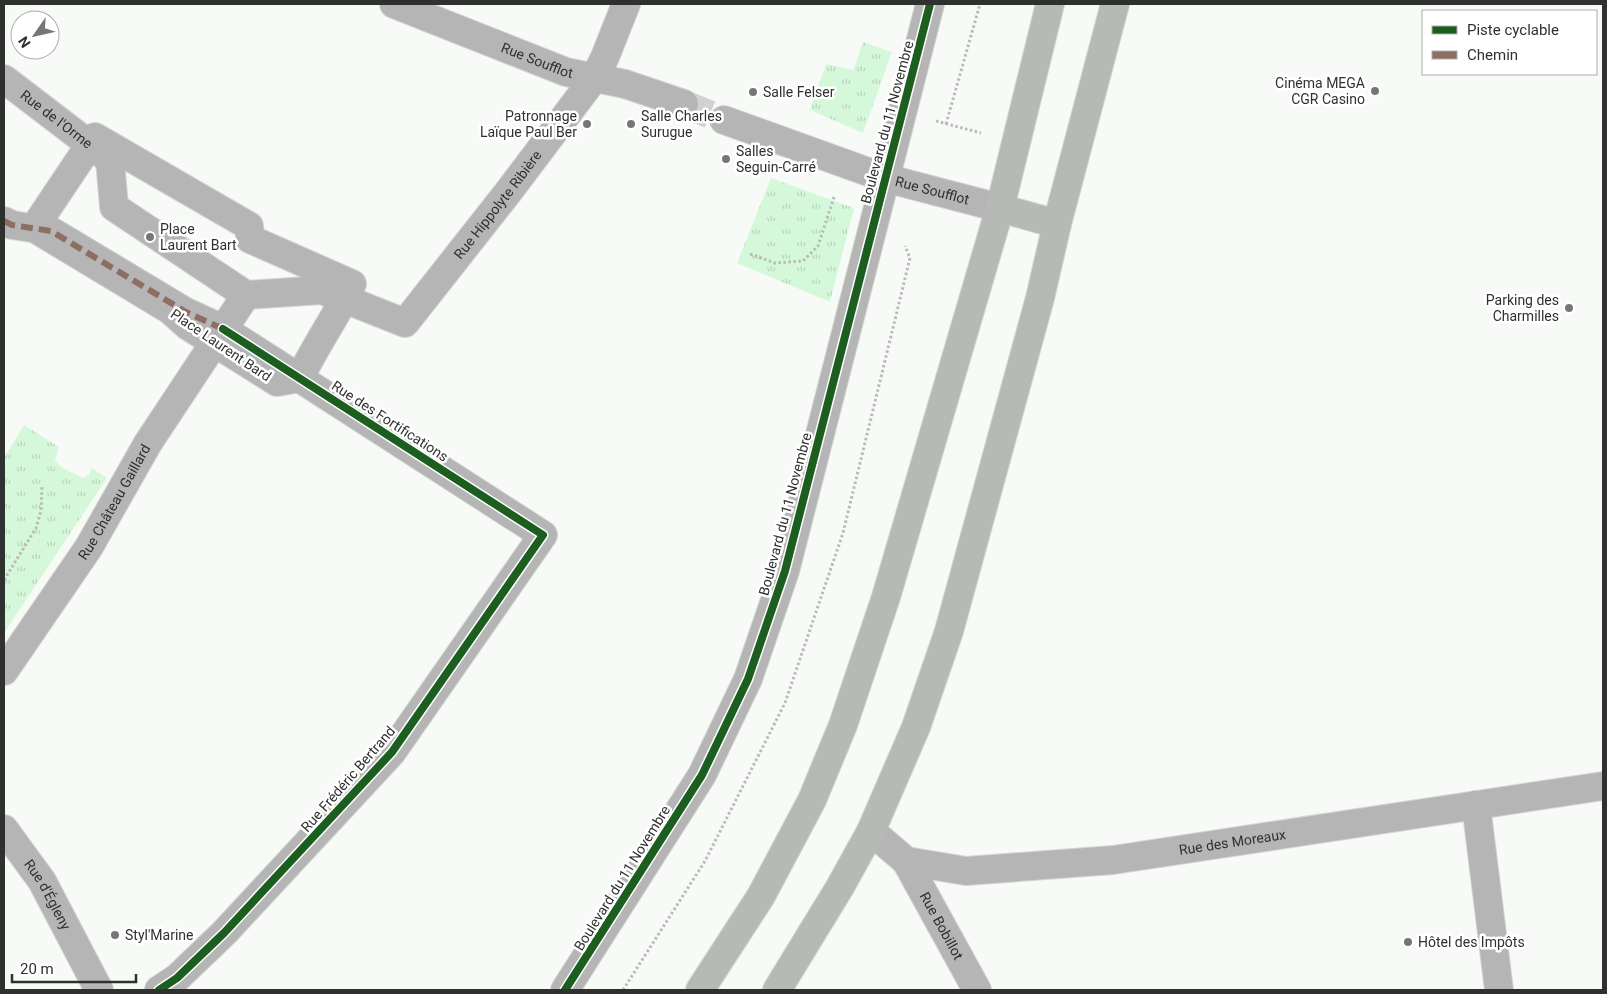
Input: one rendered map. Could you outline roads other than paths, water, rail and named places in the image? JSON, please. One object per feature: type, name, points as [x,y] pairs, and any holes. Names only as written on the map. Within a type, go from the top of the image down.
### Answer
[{"type":"main road","points":[[700,990],[761,896],[812,800],[843,725],[886,597],[1000,208],[1050,4]]},
{"type":"main road","points":[[777,990],[840,887],[871,831],[916,727],[949,631],[1040,298],[1115,4]]},
{"type":"main road","points":[[1000,208],[1058,224]]},
{"type":"street","name":"Rue Soufflot","points":[[394,4],[566,72],[625,84],[684,104]]},
{"type":"street","name":"Rue Hippolyte Ribière","points":[[333,294],[405,323],[509,191],[594,78],[605,57],[626,4]]},
{"type":"street","name":"Boulevard du 11 Novembre","points":[[565,990],[702,775],[748,679],[785,571],[930,4]]},
{"type":"street","name":"Rue de l'Orme","points":[[4,79],[100,153]]},
{"type":"street","name":"Rue Soufflot","points":[[724,120],[885,178],[1000,208]]},
{"type":"street","points":[[95,137],[249,226],[250,239],[352,284],[333,294],[246,295],[114,207],[100,153],[95,137]]},
{"type":"street","points":[[34,228],[100,153]]},
{"type":"street","name":"Rue des Fortifications","points":[[4,221],[12,225],[51,231],[186,312],[219,335],[300,378],[543,535]]},
{"type":"street","points":[[300,378],[313,351],[333,294]]},
{"type":"street","name":"Place Laurent Bard","points":[[219,335],[246,295]]},
{"type":"street","name":"Rue Château Gaillard","points":[[4,672],[89,547],[148,444],[219,335]]},
{"type":"street","name":"Rue Frédéric Bertrand","points":[[160,990],[177,978],[224,933],[392,752],[543,535]]},
{"type":"street","name":"Rue des Moreaux","points":[[906,861],[966,871],[1113,860],[1603,786]]},
{"type":"street","points":[[1476,805],[1499,990]]},
{"type":"street","name":"Rue d'Égleny","points":[[4,829],[42,881],[99,990]]},
{"type":"street","points":[[871,831],[906,861]]},
{"type":"street","name":"Rue Bobillot","points":[[906,861],[976,990]]},
{"type":"tunnel","points":[[684,104],[724,120]]},
{"type":"place","name":"Cinéma MEGA CGR Casino","points":[[1375,91]]},
{"type":"place","name":"Salle Felser","points":[[753,92]]},
{"type":"place","name":"Patronnage Laïque Paul Ber","points":[[587,124]]},
{"type":"place","name":"Salle Charles Surugue","points":[[631,124]]},
{"type":"place","name":"Salles Seguin-Carré","points":[[726,159]]},
{"type":"place","name":"Place Laurent Bart","points":[[150,237]]},
{"type":"place","name":"Parking des Charmilles","points":[[1569,308]]},
{"type":"place","name":"Styl'Marine","points":[[115,935]]},
{"type":"place","name":"Hôtel des Impôts","points":[[1408,942]]}]
